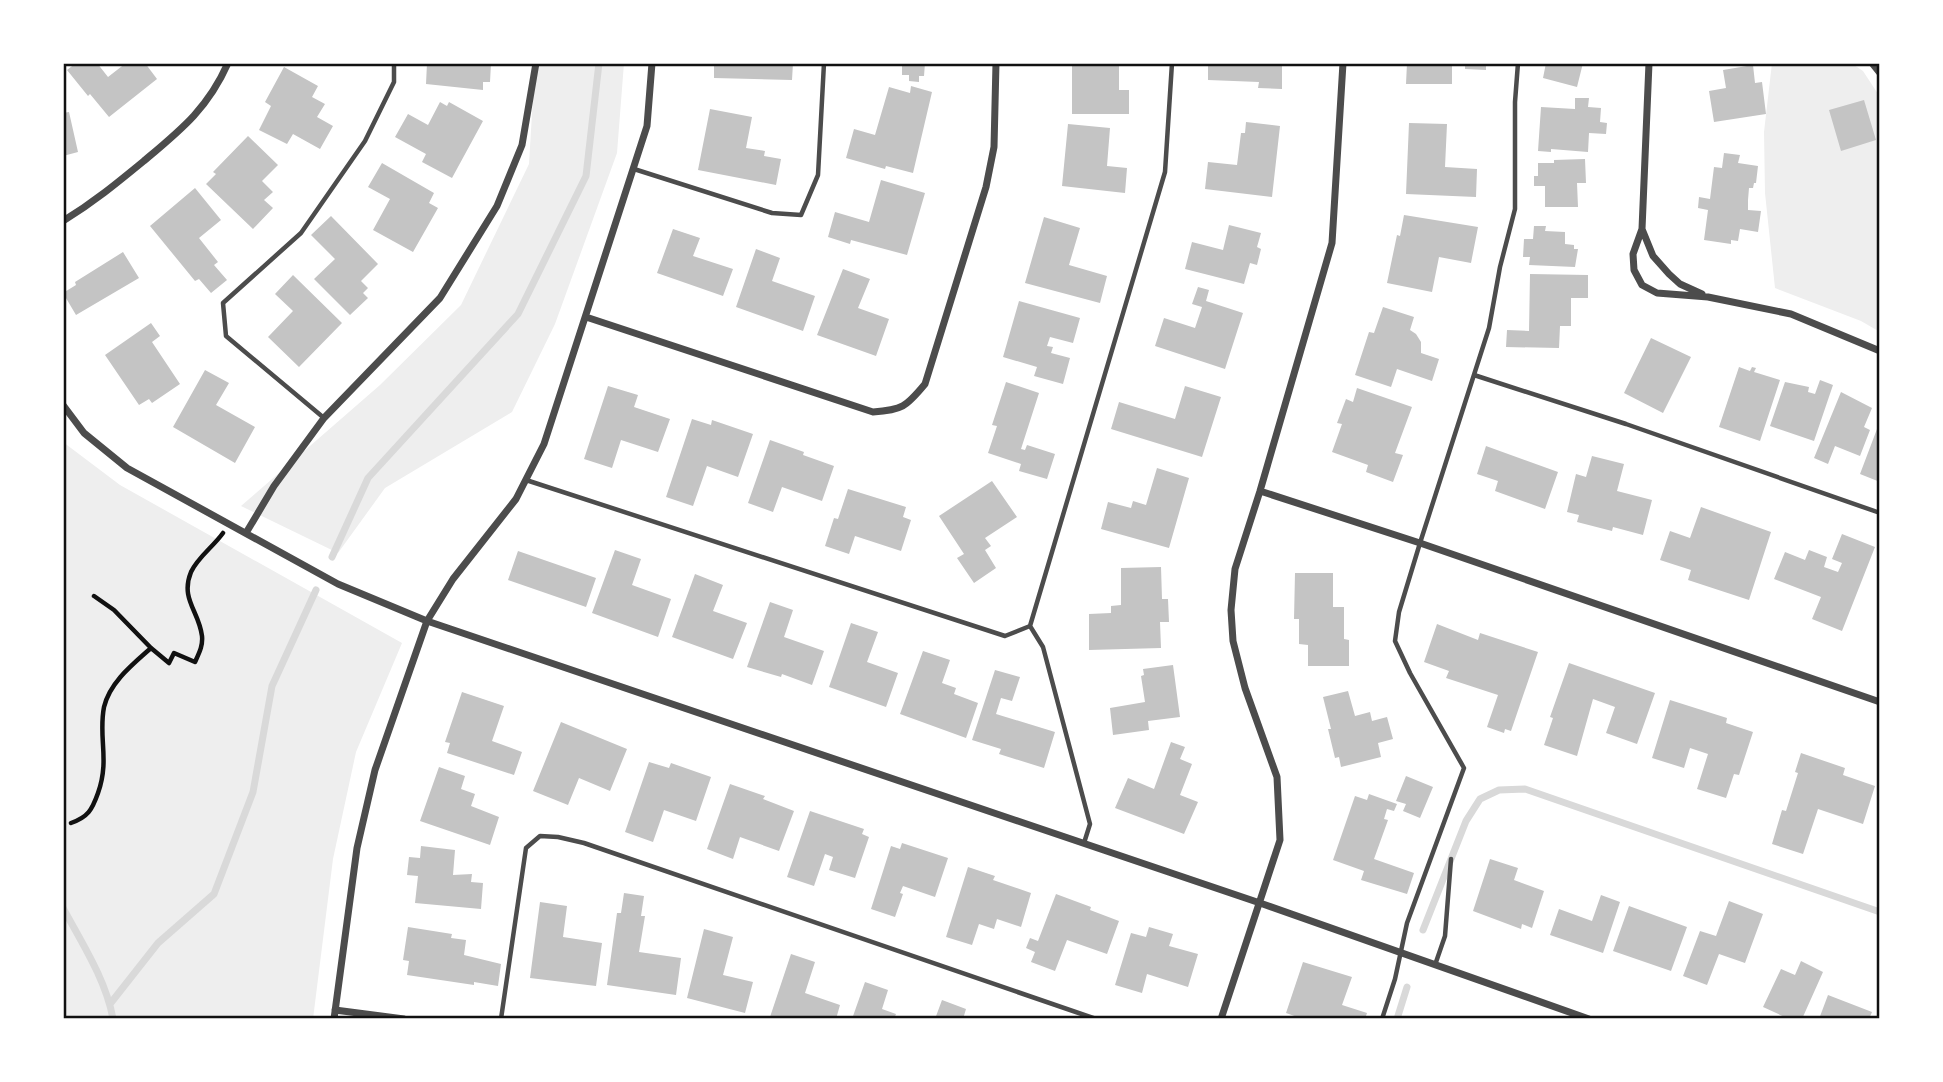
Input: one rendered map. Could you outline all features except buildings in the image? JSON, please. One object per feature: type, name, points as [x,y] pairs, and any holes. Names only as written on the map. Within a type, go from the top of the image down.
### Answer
[{"type":"street","points":[[63,221],[95,202],[192,120],[217,86],[228,63]]},
{"type":"street","points":[[246,533],[274,486],[324,418],[440,298],[498,206],[522,145],[536,63]]},
{"type":"street","points":[[404,1019],[334,1015],[357,848],[375,770],[427,621],[453,579],[516,499],[544,444],[647,126],[652,63]]},
{"type":"street","points":[[586,317],[873,412],[895,411],[908,405],[925,384],[986,187],[994,147],[996,63]]},
{"type":"street","points":[[1221,1019],[1280,840],[1277,777],[1245,688],[1233,641],[1231,610],[1235,569],[1332,243],[1343,63]]},
{"type":"street","points":[[1872,63],[1880,73]]},
{"type":"street","points":[[1651,64],[1642,229],[1633,254],[1634,270],[1642,285],[1657,293],[1708,297],[1791,314],[1880,351]]},
{"type":"street","points":[[1642,229],[1653,256],[1669,274],[1680,284],[1708,297]]},
{"type":"street","points":[[63,405],[84,433],[127,468],[338,584],[427,621],[1260,902],[1589,1019]]},
{"type":"street","points":[[1260,491],[1420,543],[1880,702]]},
{"type":"lane","points":[[324,418],[226,336],[223,303],[301,233],[366,141],[394,82],[394,63]]},
{"type":"lane","points":[[634,169],[772,213],[801,215],[818,176],[824,63]]},
{"type":"lane","points":[[1084,844],[1090,824],[1043,647],[1030,626],[1165,172],[1172,63]]},
{"type":"lane","points":[[1382,1019],[1395,979],[1407,923],[1464,768],[1395,642],[1399,612],[1489,328],[1500,267],[1515,209],[1515,102],[1518,63]]},
{"type":"lane","points":[[1474,375],[1626,424],[1880,513]]},
{"type":"lane","points":[[526,480],[1005,636],[1030,626]]},
{"type":"lane","points":[[501,1019],[526,848],[540,836],[584,843],[1096,1019]]},
{"type":"lane","points":[[1435,965],[1446,936],[1451,859]]},
{"type":"path","points":[[94,596],[114,610],[169,663],[174,653],[195,662],[201,648],[202,635],[187,589],[191,572],[229,524]]},
{"type":"path","points":[[71,823],[83,819],[92,810],[100,788],[105,769],[104,706],[115,683],[151,648]]},
{"type":"shaded area","points":[[535,63],[624,63],[617,153],[555,324],[512,412],[385,488],[338,553],[241,506],[380,385],[461,305],[529,164]]},
{"type":"shaded area","points":[[1772,63],[1851,63],[1863,71],[1880,97],[1880,332],[1861,321],[1775,288],[1765,193],[1764,132]]},
{"type":"shaded area","points":[[63,442],[120,485],[402,643],[356,752],[333,859],[313,1019],[63,1019]]},
{"type":"waterway","points":[[332,557],[368,478],[518,314],[586,176],[599,63]]},
{"type":"waterway","points":[[110,1004],[158,943],[214,894],[253,792],[272,686],[316,590]]},
{"type":"waterway","points":[[1423,930],[1466,821],[1480,799],[1499,790],[1525,789],[1880,912]]},
{"type":"waterway","points":[[63,908],[99,976],[113,1019]]},
{"type":"waterway","points":[[1397,1019],[1407,987]]}]
